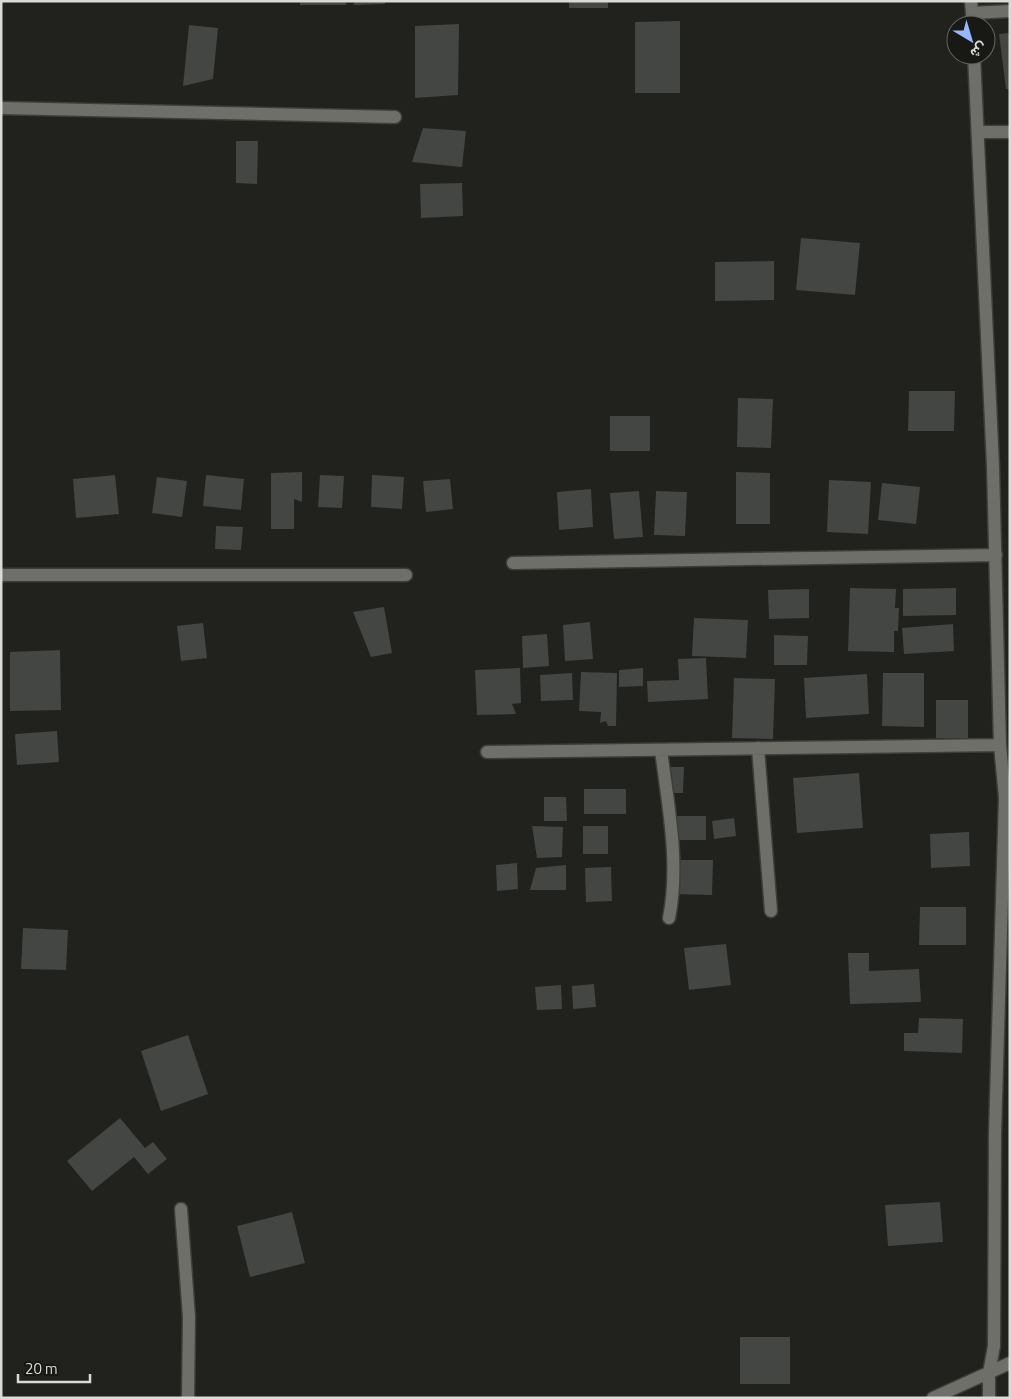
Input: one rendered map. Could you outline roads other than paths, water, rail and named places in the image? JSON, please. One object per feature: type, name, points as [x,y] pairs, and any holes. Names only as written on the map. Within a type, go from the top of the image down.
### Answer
[{"type":"street","points":[[972,13],[1010,11]]},
{"type":"street","points":[[975,65],[997,574],[1000,745],[1007,798],[995,1133],[994,1346],[989,1398]]},
{"type":"street","points":[[1,108],[395,118]]},
{"type":"street","points":[[979,132],[1010,132]]},
{"type":"street","points":[[513,563],[996,555]]},
{"type":"street","points":[[997,574],[1010,574]]},
{"type":"street","points":[[1,575],[406,575]]},
{"type":"street","points":[[487,752],[1000,745]]},
{"type":"street","points":[[758,748],[771,911]]},
{"type":"street","points":[[661,750],[674,860],[673,894],[669,918]]},
{"type":"street","points":[[181,1208],[189,1317],[188,1398]]},
{"type":"street","points":[[933,1398],[1010,1364]]}]
